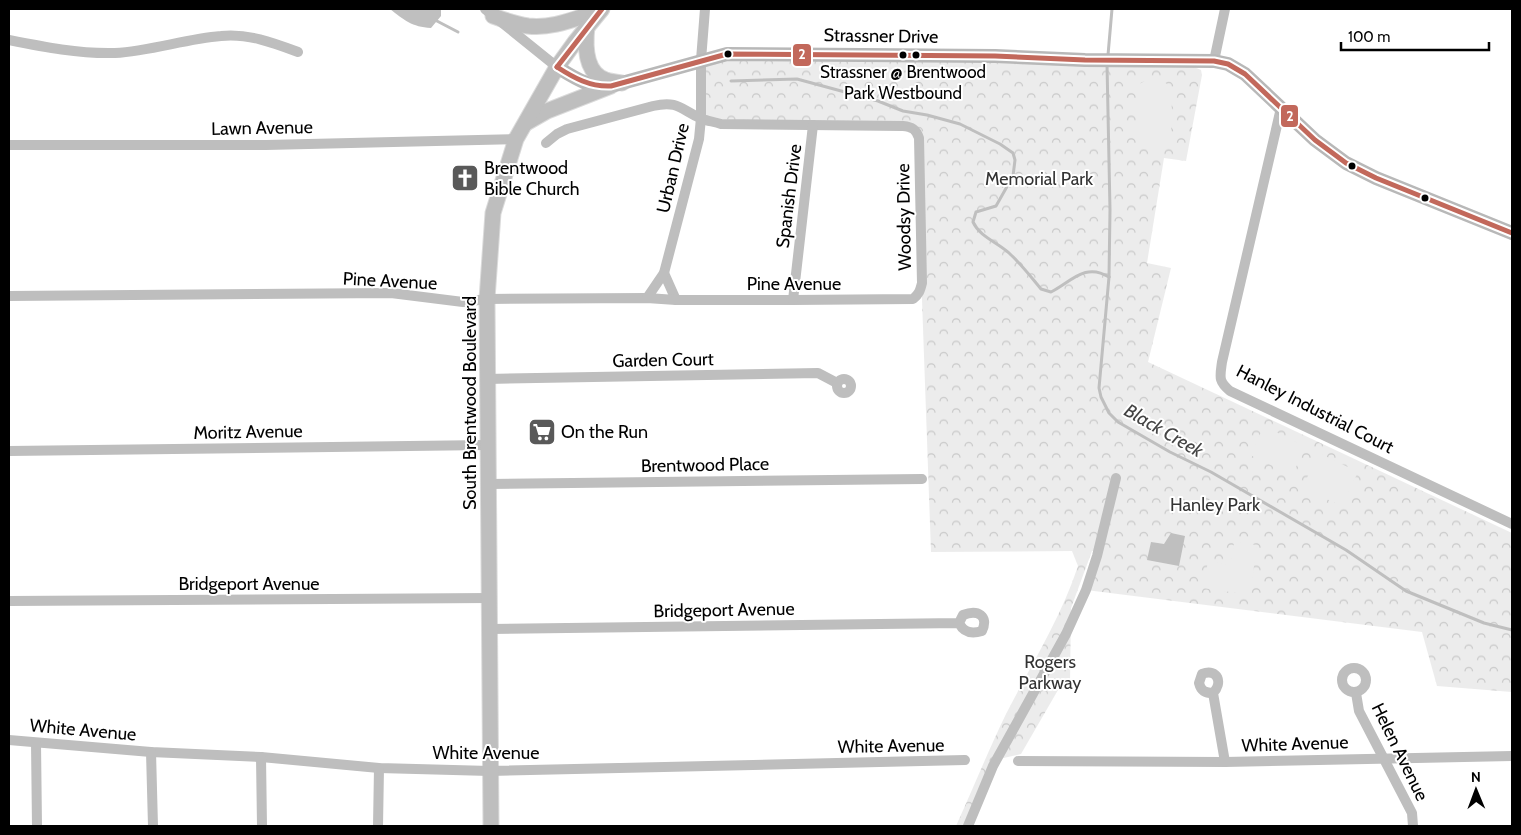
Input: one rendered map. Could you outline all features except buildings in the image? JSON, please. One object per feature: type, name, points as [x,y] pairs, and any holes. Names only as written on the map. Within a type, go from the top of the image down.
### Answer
[{"type":"main road","points":[[489,12],[525,26],[546,26],[559,24],[601,10]]},
{"type":"main road","name":"South Brentwood Boulevard","points":[[491,826],[487,299],[493,213],[516,139],[557,67],[601,10]]},
{"type":"main road","points":[[588,26],[586,40],[593,71],[605,80],[616,84]]},
{"type":"main road","points":[[525,123],[546,111],[616,84]]},
{"type":"street","name":"Urban Drive","points":[[646,298],[664,273],[699,139],[701,60],[705,9]]},
{"type":"street","points":[[1226,9],[1214,61],[1237,68],[1315,140],[1346,163],[1376,178],[1512,233]]},
{"type":"street","points":[[489,12],[557,67]]},
{"type":"street","points":[[9,40],[62,50],[114,53],[143,50],[222,36],[241,36],[272,42],[298,52]]},
{"type":"street","name":"Strassner Drive","points":[[557,67],[579,81],[592,85],[616,84],[728,54],[995,56],[1096,60],[1214,61]]},
{"type":"street","points":[[546,143],[567,129],[661,104],[681,107],[701,118],[721,124],[813,125]]},
{"type":"street","name":"Hanley Industrial Court","points":[[1281,108],[1222,362],[1220,378],[1223,385],[1230,391],[1512,524]]},
{"type":"street","name":"Woodsy Drive","points":[[813,125],[903,126],[913,128],[916,131],[919,138],[922,283],[918,295]]},
{"type":"street","name":"Spanish Drive","points":[[793,300],[813,125]]},
{"type":"street","name":"Lawn Avenue","points":[[9,145],[266,145],[516,139]]},
{"type":"street","points":[[664,273],[676,300]]},
{"type":"street","name":"Pine Avenue","points":[[9,296],[391,293],[453,301],[646,298],[676,300],[913,299],[918,295]]},
{"type":"street","name":"Garden Court","points":[[488,379],[818,374],[837,383]]},
{"type":"street","name":"Moritz Avenue","points":[[9,451],[487,445]]},
{"type":"street","points":[[968,826],[993,766],[1066,634],[1086,590],[1097,556],[1116,478]]},
{"type":"street","name":"Brentwood Place","points":[[488,484],[922,479]]},
{"type":"street","name":"Bridgeport Avenue","points":[[9,601],[490,598]]},
{"type":"street","name":"Bridgeport Avenue","points":[[490,629],[959,623]]},
{"type":"street","points":[[1213,693],[1225,762]]},
{"type":"street","name":"Helen Avenue","points":[[1356,693],[1359,711],[1412,813],[1413,826]]},
{"type":"street","name":"White Avenue","points":[[9,740],[152,752],[261,756],[379,768],[490,771],[965,760]]},
{"type":"street","points":[[36,743],[37,826]]},
{"type":"street","points":[[152,752],[152,826]]},
{"type":"street","points":[[261,756],[262,826]]},
{"type":"street","name":"White Avenue","points":[[1018,761],[1225,762],[1512,756]]},
{"type":"street","points":[[378,826],[379,768]]},
{"type":"green space","name":"Memorial Park","points":[[727,54],[1194,67],[1201,70],[1202,75],[1186,161],[1164,158],[1147,263],[1171,268],[1148,362],[1512,533],[1512,692],[1437,686],[1422,632],[1086,590],[1098,551],[1092,551],[1071,608],[1070,683],[1058,690],[1021,754],[999,759],[972,826],[956,826],[1006,714],[1063,604],[1078,566],[1072,551],[931,552],[916,131],[701,118],[701,60]]},
{"type":"green space","points":[[1145,81],[1163,81],[1172,88],[1171,141],[1166,149],[1143,149],[1136,143],[1136,88]]},
{"type":"green space","points":[[1264,426],[1306,447],[1292,475],[1250,455]]},
{"type":"green space","points":[[1319,453],[1358,472],[1342,506],[1302,488]]},
{"type":"green space","points":[[1234,542],[1257,545],[1250,595],[1203,588],[1208,561],[1231,565]]},
{"type":"shaded area","points":[[390,9],[441,9],[441,16],[431,28],[409,22]]},
{"type":"shaded area","points":[[1171,533],[1185,536],[1179,566],[1147,560],[1151,542],[1164,544]]},
{"type":"waterway","name":"Black Creek","points":[[1108,55],[1112,9]]},
{"type":"waterway","points":[[435,20],[458,32]]},
{"type":"waterway","name":"Black Creek","points":[[1107,64],[1110,210],[1109,277],[1099,388],[1109,413],[1118,422],[1170,452],[1211,472],[1346,550],[1406,591],[1484,623],[1512,630]]},
{"type":"waterway","points":[[731,81],[797,79],[878,101],[903,111],[960,124],[1000,144],[1013,153],[1015,160],[1013,176],[996,206],[976,212],[973,222],[980,232],[1009,253],[1041,289],[1051,292],[1078,275],[1085,273],[1100,273],[1109,277]]},
{"type":"transit line","name":"2","points":[[557,67],[602,9]]},
{"type":"transit line","name":"2","points":[[557,67],[582,81],[596,85],[611,86],[727,54],[995,56],[1085,60],[1214,61],[1228,64],[1245,74],[1315,140],[1346,163],[1376,178],[1512,233]]},
{"type":"place","name":"Strassner @ Brentwood Park Westbound","points":[[903,55]]},
{"type":"place","name":"Brentwood Bible Church","points":[[465,178]]},
{"type":"place","name":"On the Run","points":[[542,432]]},
{"type":"park label","name":"Hanley Park","points":[[1215,505]]},
{"type":"park label","name":"Rogers Parkway","points":[[1050,672]]}]
